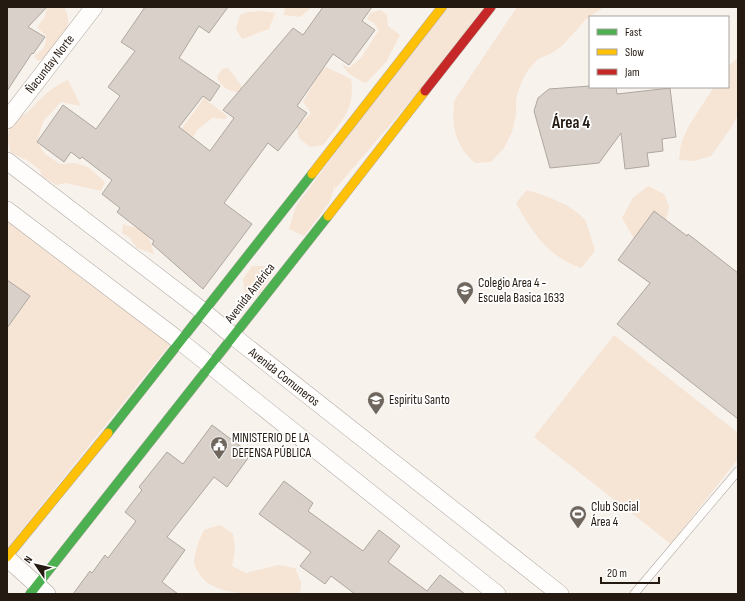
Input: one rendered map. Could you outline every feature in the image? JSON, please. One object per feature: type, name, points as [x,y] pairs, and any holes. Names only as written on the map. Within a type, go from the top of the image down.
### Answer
[{"type":"main road","name":"Avenida América","points":[[7,558],[182,342],[442,7]]},
{"type":"main road","name":"Avenida América","points":[[38,591],[233,336],[490,7]]},
{"type":"street","name":"Ñacunday Norte","points":[[7,120],[94,7]]},
{"type":"street","name":"Avenida Comuneros","points":[[7,161],[204,312],[560,594]]},
{"type":"street","points":[[7,210],[182,342],[497,594]]},
{"type":"street","points":[[7,558],[38,591]]},
{"type":"lane","points":[[634,594],[738,472]]},
{"type":"shaded area","points":[[47,7],[64,7],[68,17],[68,27],[58,45],[47,57],[38,61],[34,56],[46,43],[46,36],[37,27],[45,17]]},
{"type":"shaded area","points":[[285,7],[312,7],[300,17],[284,15]]},
{"type":"shaded area","points":[[444,7],[491,7],[335,189],[335,185],[329,203],[304,236],[289,229],[296,206]]},
{"type":"shaded area","points":[[517,7],[604,7],[589,16],[564,44],[552,53],[538,59],[528,70],[521,83],[516,99],[516,114],[512,132],[504,148],[491,162],[475,163],[463,149],[454,128],[454,101]]},
{"type":"shaded area","points":[[380,10],[387,15],[388,26],[400,35],[386,62],[366,83],[352,76],[342,64],[349,68],[361,58],[379,30],[374,23],[367,19],[370,13]]},
{"type":"shaded area","points":[[262,11],[275,13],[269,29],[242,39],[236,29],[240,15],[248,12]]},
{"type":"shaded area","points":[[738,57],[738,115],[711,156],[694,161],[679,160],[681,144],[688,127],[713,88],[729,88],[729,66]]},
{"type":"shaded area","points":[[326,67],[351,79],[351,99],[349,107],[341,122],[323,145],[310,147],[299,138],[297,127],[311,113],[303,102],[321,71]]},
{"type":"shaded area","points":[[228,68],[241,85],[244,93],[235,92],[228,89],[219,81],[217,77],[222,69]]},
{"type":"shaded area","points":[[68,80],[81,106],[61,102],[44,120],[37,142],[45,154],[60,164],[75,163],[88,167],[105,182],[101,191],[66,183],[56,185],[42,176],[39,169],[27,160],[11,153],[8,135],[10,127],[13,123],[28,112],[51,89]]},
{"type":"shaded area","points":[[204,98],[227,116],[226,119],[212,118],[197,130],[194,136],[187,137],[178,134]]},
{"type":"shaded area","points":[[648,186],[664,194],[669,207],[666,220],[634,239],[622,218],[633,198]]},
{"type":"shaded area","points":[[527,190],[565,205],[584,219],[595,251],[581,268],[559,257],[535,234],[516,203]]},
{"type":"shaded area","points":[[7,215],[172,342],[7,548]]},
{"type":"shaded area","points":[[123,224],[142,230],[150,240],[154,254],[137,248],[129,237],[122,233]]},
{"type":"shaded area","points":[[252,266],[265,266],[271,276],[260,293],[245,294],[243,279]]},
{"type":"shaded area","points":[[614,335],[738,433],[738,459],[671,544],[534,437]]},
{"type":"shaded area","points":[[220,525],[233,534],[235,550],[232,566],[246,573],[278,565],[295,568],[301,583],[300,594],[245,594],[217,588],[206,582],[195,566],[195,554],[204,530]]},
{"type":"building","points":[[7,7],[47,7],[28,27],[45,37],[33,54],[32,53],[7,91]]},
{"type":"building","points":[[145,7],[228,7],[209,33],[199,26],[179,58],[220,86],[210,101],[203,96],[179,127],[210,151],[234,118],[223,110],[293,28],[303,35],[323,7],[372,7],[362,21],[375,30],[349,65],[333,54],[297,106],[307,113],[297,127],[278,151],[268,143],[224,203],[252,224],[203,289],[152,244],[154,241],[117,212],[120,208],[102,194],[112,180],[82,157],[80,159],[71,152],[64,162],[37,142],[63,105],[96,129],[120,96],[108,87],[135,51],[121,42]]},
{"type":"building","points":[[589,86],[589,88],[616,88],[617,94],[670,88],[676,137],[662,139],[663,151],[647,153],[649,166],[625,169],[621,133],[599,163],[550,168],[534,111],[538,98],[549,89]]},
{"type":"building","points":[[654,211],[687,236],[688,234],[738,273],[738,419],[617,324],[650,283],[618,260]]},
{"type":"building","points":[[7,280],[30,296],[7,328]]},
{"type":"building","points":[[212,425],[251,454],[227,487],[214,477],[167,537],[185,550],[162,582],[178,594],[73,594],[90,571],[92,573],[105,555],[108,558],[136,521],[125,512],[142,490],[139,487],[167,452],[183,464]]},
{"type":"building","points":[[284,481],[313,503],[308,511],[363,551],[379,530],[400,546],[388,562],[427,591],[440,575],[465,594],[355,594],[331,576],[325,584],[300,566],[311,552],[259,514]]},
{"type":"traffic: fast","points":[[108,433],[312,174]]},
{"type":"traffic: fast","points":[[30,594],[328,216]]},
{"type":"traffic: slow","points":[[312,174],[442,7]]},
{"type":"traffic: slow","points":[[328,216],[425,91]]},
{"type":"traffic: slow","points":[[7,557],[108,433]]},
{"type":"traffic: jam","points":[[425,91],[491,7]]},
{"type":"place","name":"Colegio Area 4 - Escuela Basica 1633","points":[[465,305]]},
{"type":"place","name":"Espiritu Santo","points":[[376,415]]},
{"type":"place","name":"MINISTERIO DE LA DEFENSA PÚBLICA","points":[[219,460]]},
{"type":"place","name":"Club Social Área 4","points":[[578,529]]},
{"type":"district","name":"Área 4","points":[[571,123]]}]
